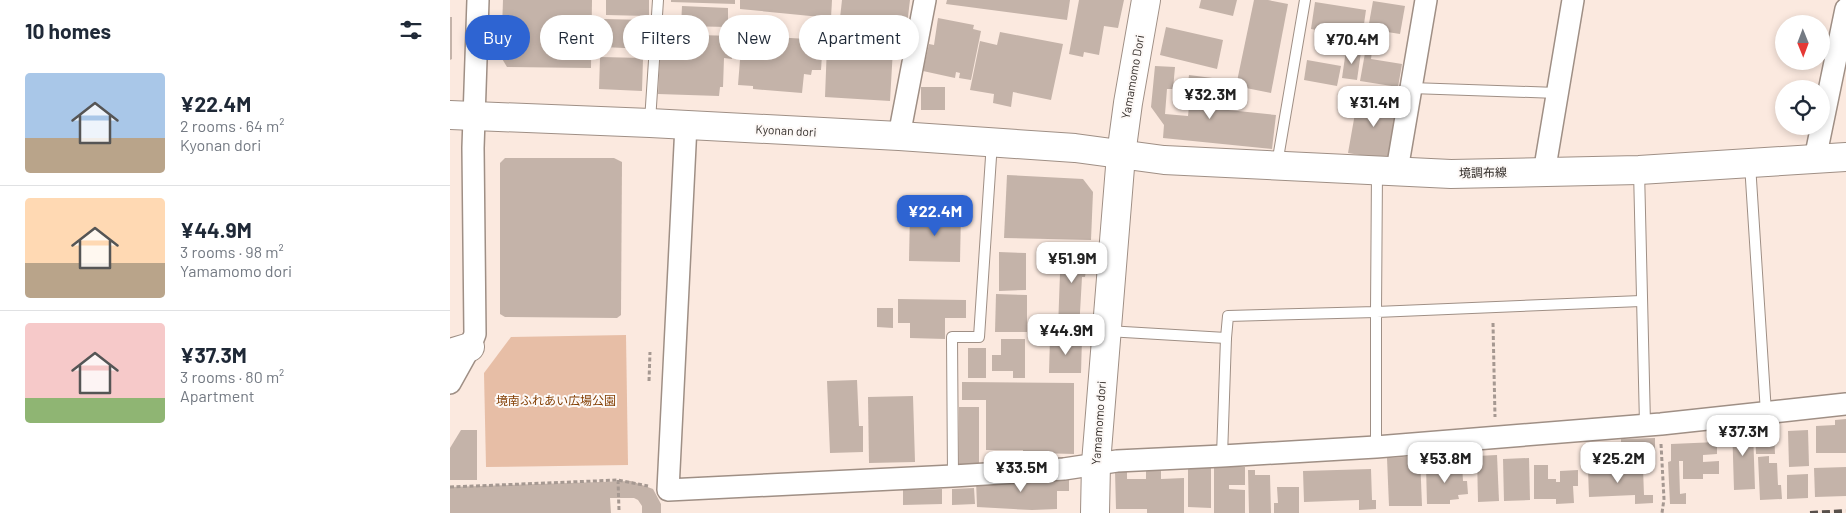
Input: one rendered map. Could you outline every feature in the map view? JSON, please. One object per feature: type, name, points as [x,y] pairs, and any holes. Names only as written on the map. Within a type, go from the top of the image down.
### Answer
[{"type":"street","points":[[450,383],[460,350],[475,334],[472,148],[462,116],[478,0]]},
{"type":"street","points":[[899,136],[924,0]]},
{"type":"street","name":"Yamamomo Dori","points":[[1121,155],[1146,0]]},
{"type":"street","points":[[1387,170],[1412,88],[1426,0]]},
{"type":"street","points":[[1544,173],[1573,0]]},
{"type":"street","points":[[1815,159],[1846,9]]},
{"type":"street","name":"Kyonan dori","points":[[462,116],[650,123],[899,136],[1075,148],[1121,155]]},
{"type":"street","points":[[686,125],[668,490],[953,476],[1064,469],[1116,461],[1495,438],[1846,404]]},
{"type":"street","name":"境調布線","points":[[1121,155],[1164,160],[1451,174],[1639,170],[1846,157]]},
{"type":"street","name":"Yamamomo dori","points":[[1095,513],[1096,463],[1121,155]]},
{"type":"lane","points":[[650,123],[658,0]]},
{"type":"lane","points":[[1276,165],[1305,0]]},
{"type":"lane","points":[[1412,88],[1557,92]]},
{"type":"lane","points":[[953,476],[952,337],[979,337],[992,142]]},
{"type":"lane","points":[[1750,163],[1766,413]]},
{"type":"lane","points":[[1376,446],[1376,312],[1387,170]]},
{"type":"lane","points":[[1639,170],[1641,301],[1653,424]]},
{"type":"lane","points":[[1222,456],[1228,316],[1641,301]]},
{"type":"lane","points":[[1106,331],[1226,338]]},
{"type":"path","points":[[1493,307],[1495,438]]},
{"type":"path","points":[[1653,424],[1664,499],[1662,513]]},
{"type":"path","points":[[450,488],[618,480],[668,490]]},
{"type":"path","points":[[618,480],[619,510]]},
{"type":"green space","name":"境南ふれあい広場公園","points":[[626,335],[628,465],[486,467],[484,373],[511,337]]},
{"type":"building","points":[[503,0],[592,0],[592,15],[540,15],[540,60],[591,60],[591,68],[507,67],[503,60],[530,60],[530,15],[502,15]]},
{"type":"building","points":[[606,0],[649,0],[649,15],[606,15]]},
{"type":"building","points":[[671,0],[735,0],[735,4],[671,2]]},
{"type":"building","points":[[740,0],[832,0],[831,15],[801,15],[740,9]]},
{"type":"building","points":[[842,0],[910,0],[908,15],[840,15]]},
{"type":"building","points":[[947,0],[1070,0],[1067,20],[946,4]]},
{"type":"building","points":[[1079,0],[1124,0],[1118,28],[1104,26],[1099,55],[1084,52],[1083,57],[1069,54]]},
{"type":"building","points":[[1201,0],[1237,0],[1233,16],[1199,8]]},
{"type":"building","points":[[1254,0],[1268,0],[1288,4],[1271,93],[1236,86]]},
{"type":"building","points":[[1373,1],[1405,6],[1400,34],[1368,29]]},
{"type":"building","points":[[1315,2],[1366,10],[1362,38],[1311,29]]},
{"type":"building","points":[[682,6],[728,8],[728,15],[719,15],[719,27],[709,27],[709,15],[682,15]]},
{"type":"building","points":[[450,17],[452,17],[452,59],[450,60]]},
{"type":"building","points":[[938,18],[974,25],[973,29],[981,31],[971,80],[959,78],[960,73],[956,72],[955,78],[923,71],[929,44],[934,45]]},
{"type":"building","points":[[613,19],[623,19],[623,48],[613,47]]},
{"type":"building","points":[[1166,27],[1223,40],[1217,69],[1160,55]]},
{"type":"building","points":[[1000,32],[1063,44],[1051,100],[1013,92],[1011,107],[993,103],[994,94],[970,90],[980,41],[997,45]]},
{"type":"building","points":[[709,35],[719,36],[719,60],[724,60],[723,87],[720,87],[719,96],[658,94],[660,60],[709,60]]},
{"type":"building","points":[[789,38],[799,39],[799,60],[822,60],[821,70],[812,70],[811,75],[804,74],[802,93],[753,89],[753,86],[738,85],[740,60],[789,60]]},
{"type":"building","points":[[1367,42],[1373,43],[1371,59],[1402,64],[1398,87],[1360,81]]},
{"type":"building","points":[[1346,50],[1361,52],[1357,80],[1342,78]]},
{"type":"building","points":[[613,57],[623,58],[623,60],[643,60],[642,91],[599,89],[600,60],[613,60]]},
{"type":"building","points":[[826,60],[892,60],[890,101],[825,97]]},
{"type":"building","points":[[1307,60],[1341,66],[1337,86],[1304,80]]},
{"type":"building","points":[[1155,66],[1175,67],[1173,89],[1167,89],[1165,114],[1188,116],[1189,106],[1276,115],[1272,149],[1163,138],[1164,125],[1151,107]]},
{"type":"building","points":[[1189,75],[1220,79],[1218,95],[1187,92]]},
{"type":"building","points":[[921,87],[945,87],[945,110],[921,110]]},
{"type":"building","points":[[1369,93],[1394,96],[1392,108],[1399,109],[1390,160],[1348,153],[1357,102],[1368,104]]},
{"type":"building","points":[[505,158],[614,158],[622,162],[621,315],[617,318],[505,317],[500,314],[500,163]]},
{"type":"building","points":[[1007,175],[1083,179],[1093,192],[1091,240],[1004,238]]},
{"type":"building","points":[[910,212],[961,213],[960,262],[909,261]]},
{"type":"building","points":[[1061,245],[1091,246],[1090,270],[1086,270],[1085,277],[1082,277],[1079,330],[1058,329]]},
{"type":"building","points":[[999,252],[1026,253],[1026,290],[999,291]]},
{"type":"building","points":[[996,294],[1027,295],[1027,332],[995,332]]},
{"type":"building","points":[[898,299],[966,300],[966,318],[945,318],[945,339],[910,338],[910,323],[898,323]]},
{"type":"building","points":[[877,308],[893,308],[893,328],[877,327]]},
{"type":"building","points":[[1050,338],[1082,338],[1081,373],[1049,373]]},
{"type":"building","points":[[1001,339],[1025,339],[1025,378],[1013,378],[1013,371],[992,371],[992,355],[1001,355]]},
{"type":"building","points":[[968,348],[986,348],[986,378],[968,378]]},
{"type":"building","points":[[857,380],[859,426],[863,426],[863,452],[830,453],[827,381]]},
{"type":"building","points":[[962,382],[1074,383],[1074,454],[1037,453],[1037,457],[1023,457],[1023,450],[986,450],[986,400],[962,400]]},
{"type":"building","points":[[913,396],[915,462],[869,463],[868,397]]},
{"type":"building","points":[[959,407],[979,407],[979,464],[959,464]]},
{"type":"building","points":[[1846,419],[1846,453],[1816,453],[1816,426],[1835,425],[1835,420]]},
{"type":"building","points":[[1768,422],[1768,429],[1774,429],[1775,454],[1756,454],[1755,423]]},
{"type":"building","points":[[1749,423],[1749,431],[1753,431],[1755,489],[1734,490],[1732,424]]},
{"type":"building","points":[[461,430],[477,430],[477,480],[450,480],[450,448]]},
{"type":"building","points":[[1808,430],[1809,466],[1789,467],[1788,431]]},
{"type":"building","points":[[1655,438],[1655,459],[1621,460],[1621,439]]},
{"type":"building","points":[[1717,442],[1717,454],[1703,455],[1703,462],[1719,461],[1719,474],[1703,474],[1703,479],[1683,479],[1683,461],[1679,461],[1680,494],[1686,493],[1686,504],[1670,504],[1668,462],[1671,461],[1671,444]]},
{"type":"building","points":[[1497,455],[1499,501],[1478,502],[1477,456]]},
{"type":"building","points":[[1420,456],[1422,506],[1389,506],[1387,458]]},
{"type":"building","points":[[1769,456],[1769,463],[1777,463],[1778,485],[1781,485],[1782,499],[1760,500],[1758,457]]},
{"type":"building","points":[[1529,458],[1530,500],[1504,501],[1503,459]]},
{"type":"building","points":[[1462,464],[1463,481],[1467,481],[1468,494],[1458,495],[1459,499],[1450,500],[1450,504],[1427,504],[1426,466]]},
{"type":"building","points":[[1188,465],[1211,465],[1211,508],[1188,507]]},
{"type":"building","points":[[1534,465],[1548,465],[1548,479],[1556,479],[1556,482],[1560,482],[1560,471],[1578,470],[1578,486],[1573,486],[1574,503],[1556,504],[1556,499],[1534,499]]},
{"type":"building","points":[[1214,467],[1245,467],[1245,485],[1229,485],[1229,489],[1245,490],[1245,513],[1214,513]]},
{"type":"building","points":[[1846,467],[1846,496],[1815,497],[1814,468]]},
{"type":"building","points":[[1643,468],[1644,495],[1653,495],[1653,503],[1635,504],[1635,495],[1589,497],[1588,469]]},
{"type":"building","points":[[1146,469],[1161,469],[1161,479],[1184,478],[1184,513],[1147,513],[1147,509],[1116,509],[1115,471],[1127,471],[1127,479],[1146,479]]},
{"type":"building","points":[[1371,469],[1372,500],[1376,500],[1376,509],[1359,510],[1359,500],[1304,502],[1303,471]]},
{"type":"building","points":[[1248,470],[1255,470],[1255,475],[1270,475],[1271,513],[1249,513]]},
{"type":"building","points":[[1808,474],[1808,498],[1787,499],[1787,475]]},
{"type":"building","points":[[1069,477],[1069,491],[1057,491],[1057,509],[1032,510],[977,507],[976,480]]},
{"type":"building","points":[[631,481],[653,489],[661,504],[661,513],[642,513],[642,506],[634,498],[610,498],[611,513],[450,513],[450,487]]},
{"type":"building","points":[[1277,487],[1299,487],[1299,513],[1274,513],[1274,503],[1278,503]]},
{"type":"building","points":[[974,488],[975,504],[952,505],[952,489]]},
{"type":"building","points":[[942,489],[942,504],[903,505],[903,490]]},
{"type":"railway","points":[[1810,513],[1846,511]]}]
